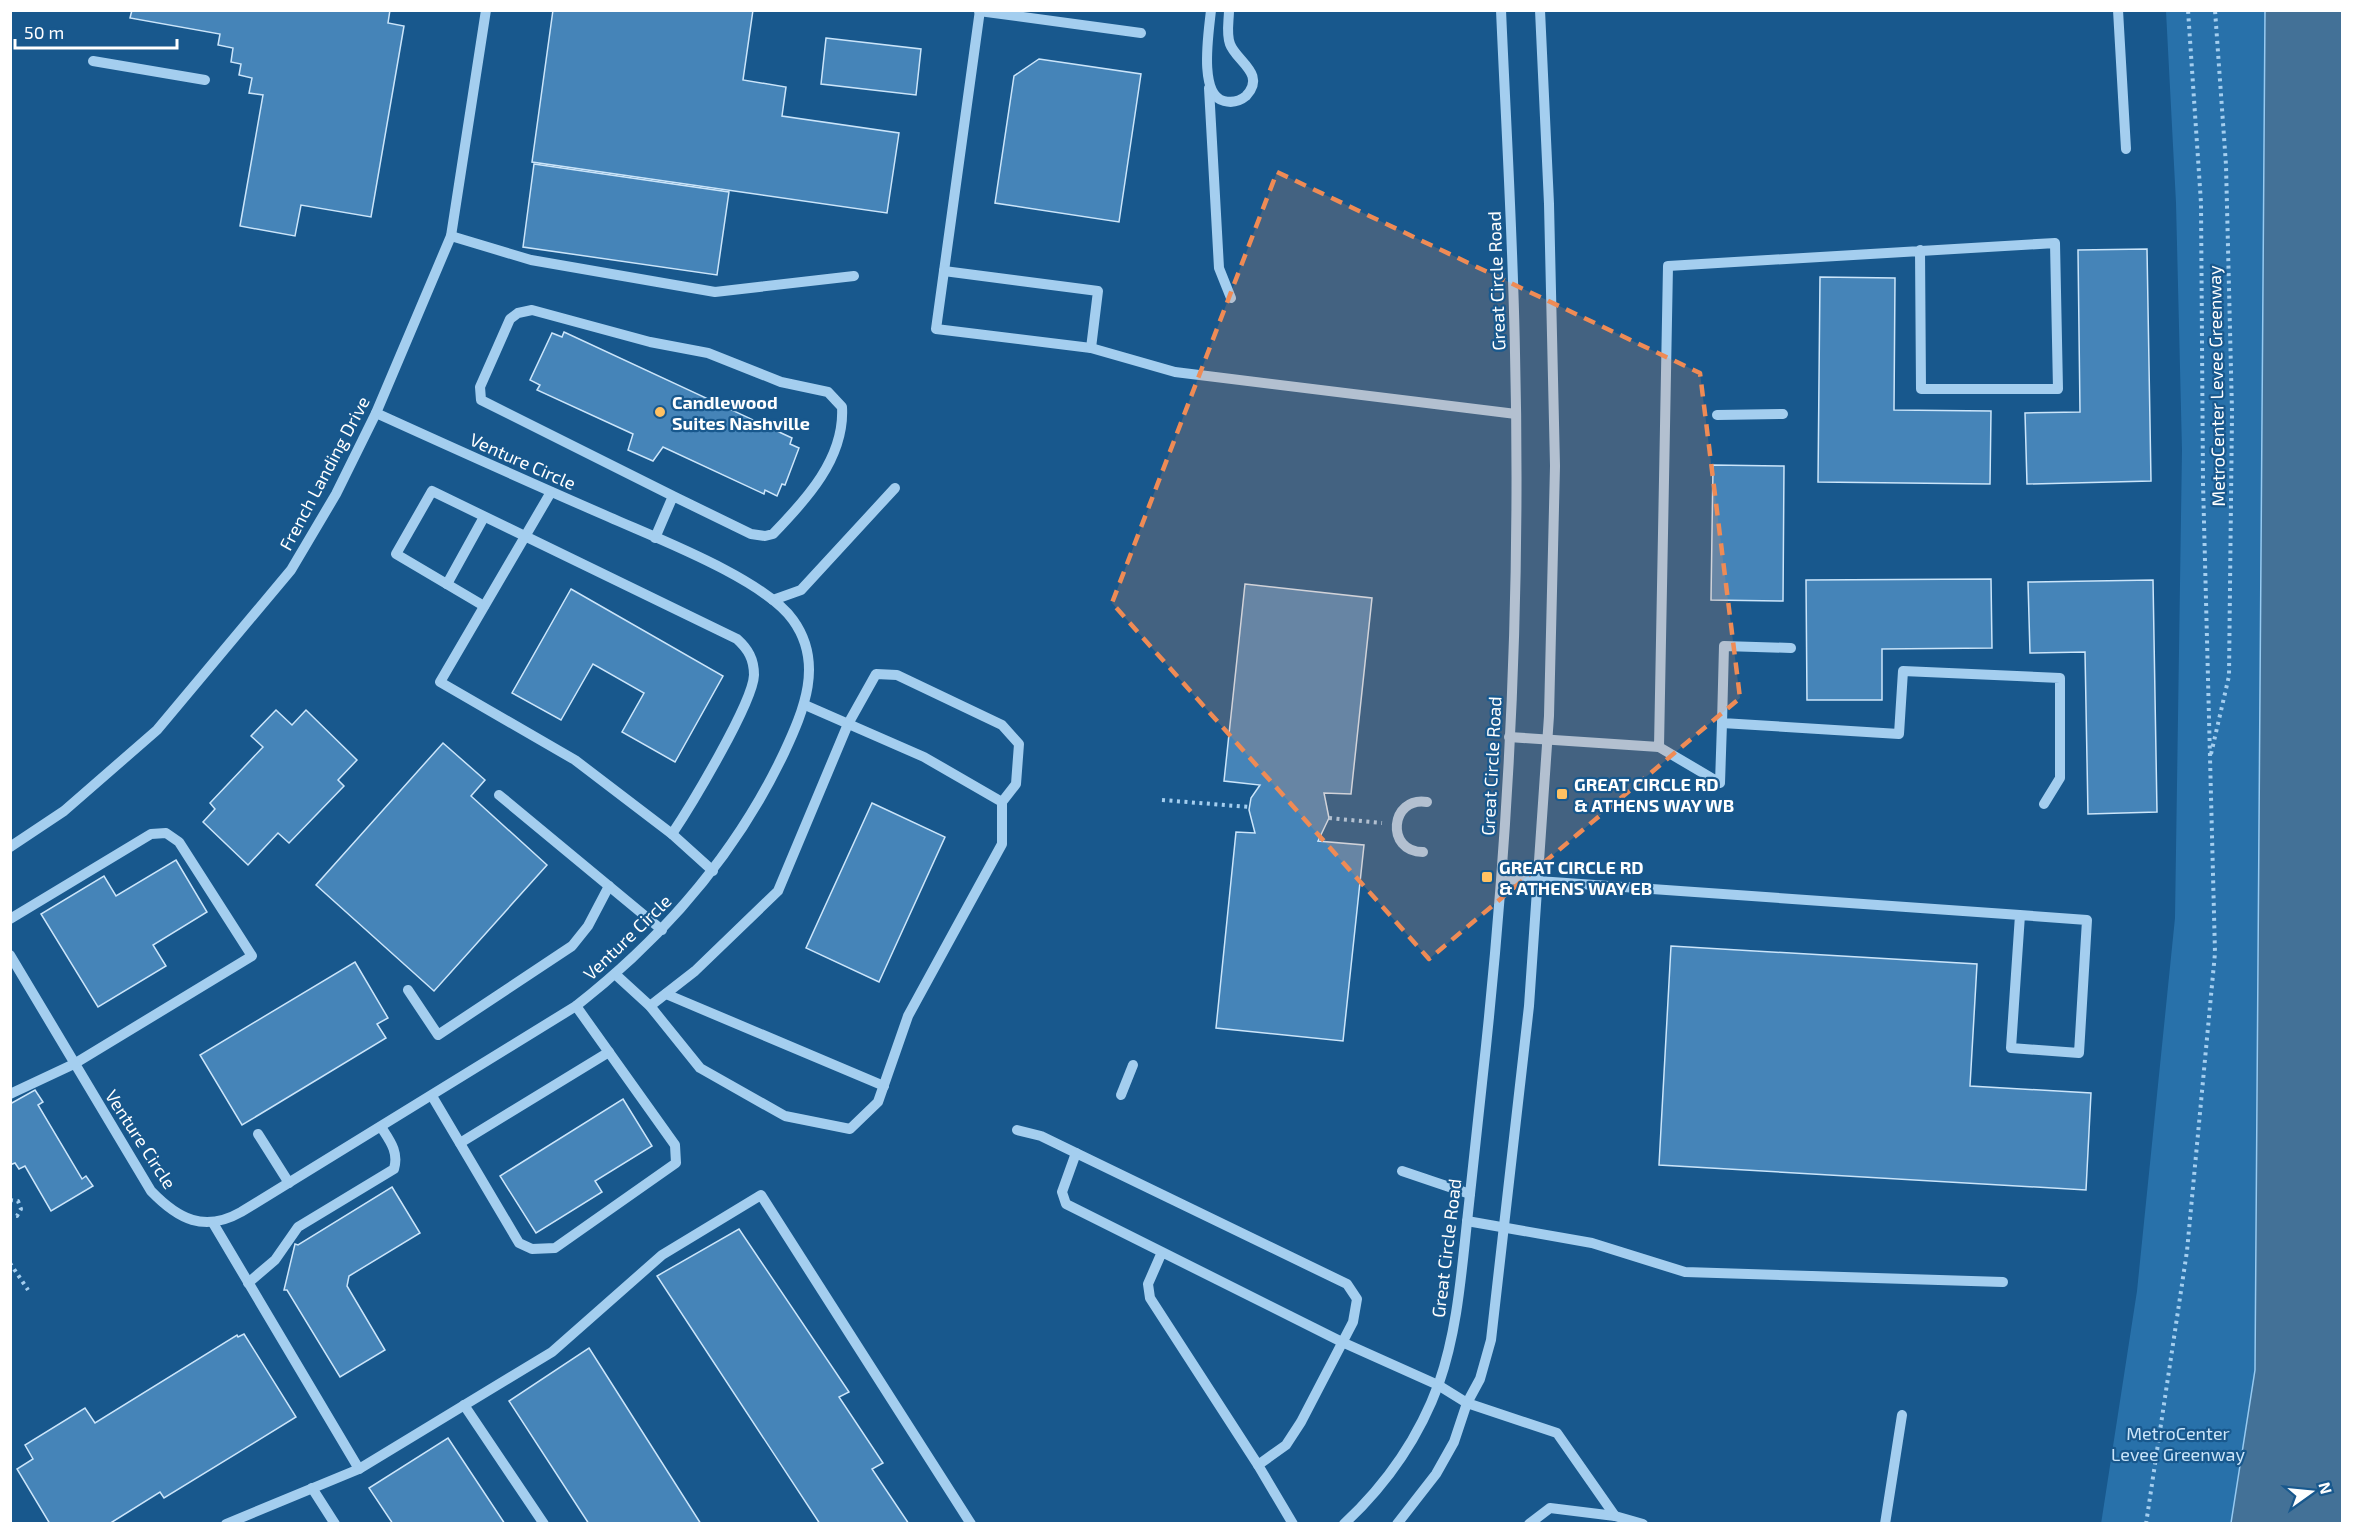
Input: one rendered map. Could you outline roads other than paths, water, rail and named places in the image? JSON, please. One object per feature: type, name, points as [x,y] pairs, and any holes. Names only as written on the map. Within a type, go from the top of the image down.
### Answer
[{"type":"street","name":"French Landing Drive","points":[[10,847],[64,811],[157,730],[291,570],[336,494],[376,413],[451,236],[486,10]]},
{"type":"street","points":[[1211,10],[1209,85],[1219,268],[1231,298]]},
{"type":"street","points":[[1209,85],[1215,96],[1226,102],[1240,100],[1249,93],[1251,87],[1249,66],[1235,55],[1230,43],[1229,10]]},
{"type":"street","name":"Great Circle Road","points":[[1344,1524],[1381,1485],[1404,1456],[1438,1385],[1450,1346],[1458,1301],[1470,1194],[1502,879],[1514,624],[1516,414],[1501,10]]},
{"type":"street","points":[[1397,1524],[1436,1474],[1454,1442],[1467,1403],[1480,1379],[1491,1340],[1529,1006],[1547,741],[1556,466],[1549,204],[1540,10]]},
{"type":"street","points":[[2118,10],[2126,149]]},
{"type":"street","points":[[1141,33],[980,11],[936,329],[1091,348],[1175,372],[1516,414]]},
{"type":"street","points":[[93,61],[206,80]]},
{"type":"street","points":[[451,236],[531,260],[715,292],[854,276]]},
{"type":"street","points":[[1659,747],[1668,266],[1920,250],[2055,243],[2058,389],[1921,389],[1920,250]]},
{"type":"street","points":[[944,271],[1098,291],[1091,348]]},
{"type":"street","points":[[532,310],[650,342],[708,353],[781,382],[828,392],[842,407],[843,419],[827,470],[773,534],[765,536],[751,534],[673,496],[481,400],[480,387],[510,319],[518,313],[532,310]]},
{"type":"street","name":"Venture Circle","points":[[10,955],[151,1191],[175,1213],[198,1222],[213,1223],[228,1220],[576,1006],[615,974],[662,930],[713,871],[739,834],[766,788],[805,705],[810,672],[807,646],[793,620],[773,600],[707,562],[376,413]]},
{"type":"street","points":[[1717,415],[1783,414]]},
{"type":"street","points":[[773,600],[801,590],[895,488]]},
{"type":"street","points":[[484,606],[396,554],[432,491],[737,639],[747,649],[752,661],[752,687],[686,813],[672,834]]},
{"type":"street","points":[[551,492],[440,682],[575,760],[672,834],[713,871]]},
{"type":"street","points":[[655,538],[673,496]]},
{"type":"street","points":[[447,584],[484,517]]},
{"type":"street","points":[[1509,737],[1659,747],[1720,783],[1724,646],[1791,648]]},
{"type":"street","points":[[1722,723],[1899,734],[1903,671],[2060,678],[2061,778],[2044,804]]},
{"type":"street","points":[[615,974],[650,1006],[700,1068],[785,1116],[850,1129],[878,1102],[908,1016],[1002,844],[1002,802],[1016,784],[1019,744],[1002,725],[897,675],[876,674],[848,724],[778,891],[695,971],[650,1006]]},
{"type":"street","points":[[805,705],[924,757],[1002,802]]},
{"type":"street","points":[[499,795],[662,930]]},
{"type":"street","points":[[1423,852],[1413,851],[1403,845],[1396,832],[1396,824],[1399,815],[1407,806],[1427,802]]},
{"type":"street","points":[[10,919],[151,834],[166,833],[179,842],[252,956],[74,1064],[10,1094]]},
{"type":"street","points":[[1502,879],[1538,881],[2020,915],[2087,920],[2079,1053],[2011,1048],[2020,915]]},
{"type":"street","points":[[408,990],[438,1035],[572,946],[593,918],[609,886]]},
{"type":"street","points":[[666,994],[884,1086]]},
{"type":"street","points":[[432,1096],[519,1243],[532,1249],[555,1248],[676,1163],[675,1144],[576,1006]]},
{"type":"street","points":[[460,1143],[609,1052]]},
{"type":"street","points":[[1121,1095],[1133,1065]]},
{"type":"street","points":[[248,1283],[275,1260],[289,1236],[298,1227],[394,1169],[397,1158],[393,1144],[381,1127]]},
{"type":"street","points":[[1017,1130],[1041,1136],[1347,1284],[1358,1299],[1353,1322],[1301,1422],[1286,1445],[1258,1465]]},
{"type":"street","points":[[258,1134],[289,1183]]},
{"type":"street","points":[[1076,1153],[1062,1192],[1066,1204],[1342,1342],[1438,1385],[1467,1403],[1557,1433],[1615,1516]]},
{"type":"street","points":[[1402,1171],[1470,1194]]},
{"type":"street","points":[[226,1524],[359,1469],[552,1352],[662,1255],[761,1195],[970,1524]]},
{"type":"street","points":[[1467,1221],[1592,1244],[1685,1272],[2003,1282]]},
{"type":"street","points":[[213,1223],[359,1469]]},
{"type":"street","points":[[1162,1252],[1148,1284],[1150,1298],[1258,1465],[1293,1524]]},
{"type":"street","points":[[464,1405],[544,1524]]},
{"type":"street","points":[[1886,1524],[1902,1415]]},
{"type":"street","points":[[312,1488],[335,1524]]},
{"type":"street","points":[[1529,1524],[1550,1508],[1579,1518],[1615,1516],[1643,1524]]},
{"type":"place","name":"Candlewood Suites Nashville","points":[[660,412]]},
{"type":"place","name":"GREAT CIRCLE RD & ATHENS WAY WB","points":[[1562,794]]},
{"type":"place","name":"GREAT CIRCLE RD & ATHENS WAY EB","points":[[1487,877]]},
{"type":"park label","name":"MetroCenter Levee Greenway","points":[[2178,1443]]}]
